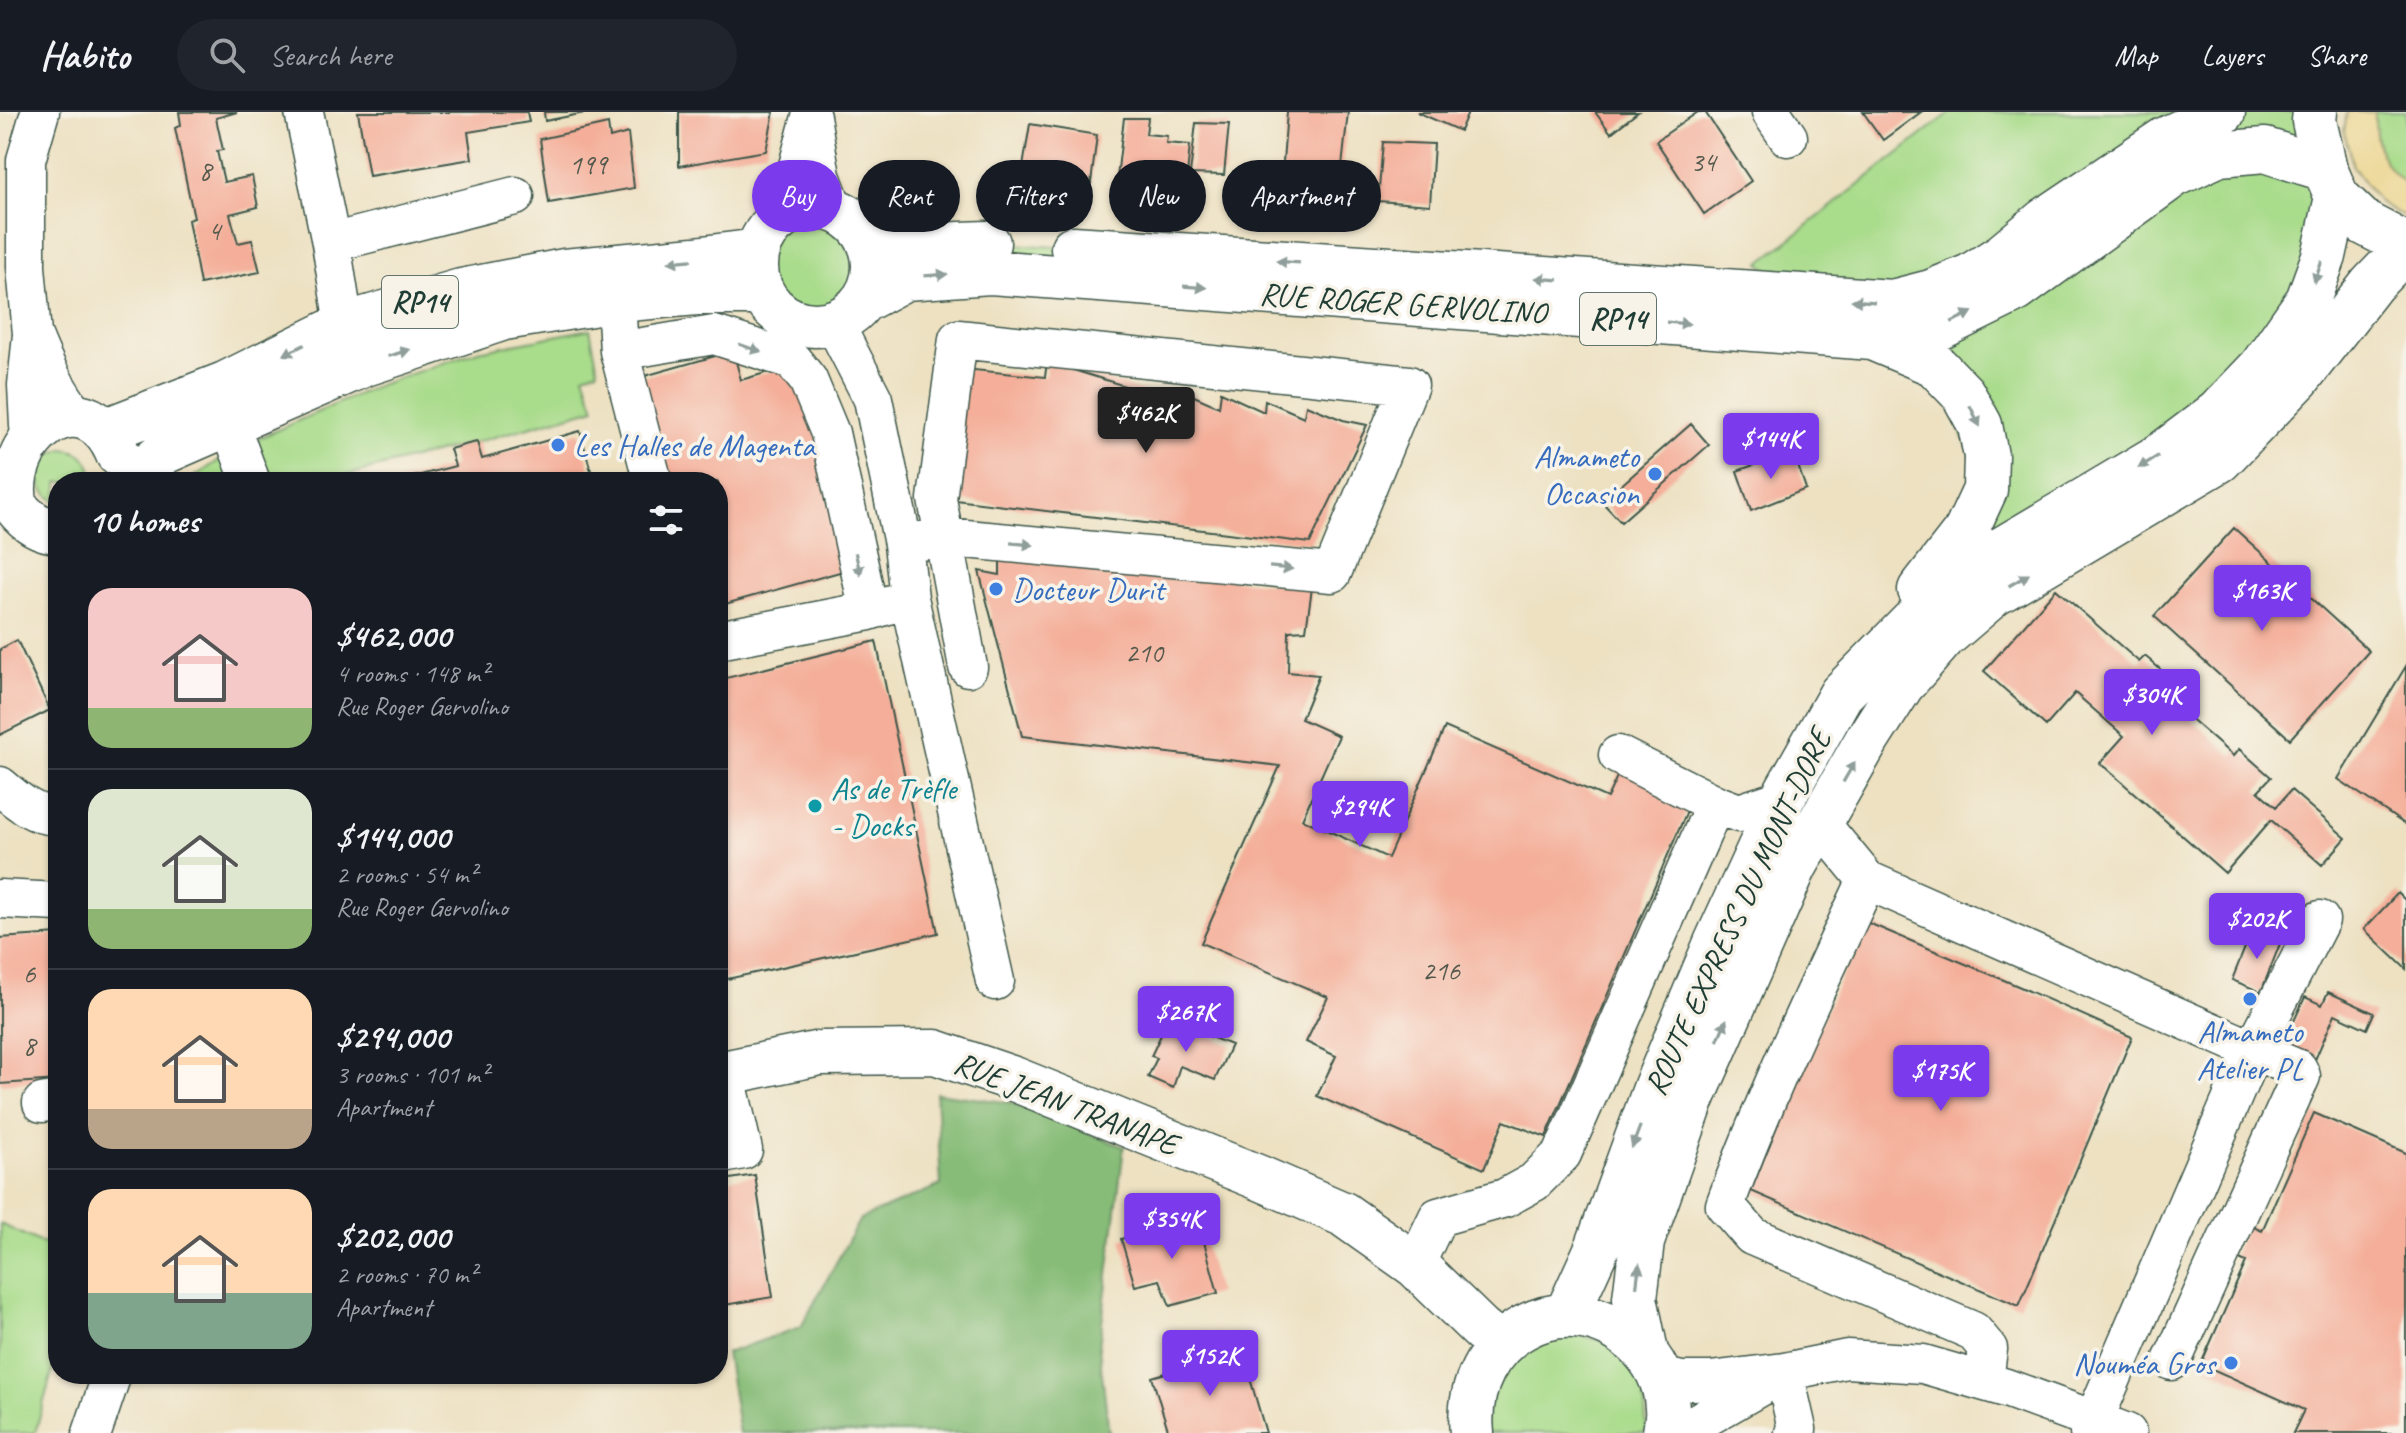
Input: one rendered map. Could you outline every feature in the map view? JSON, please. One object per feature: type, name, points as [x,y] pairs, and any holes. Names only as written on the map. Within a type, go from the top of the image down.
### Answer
[{"type":"main road","points":[[2045,220],[2174,112]]},
{"type":"main road","name":"RUE ROGER GERVOLINO","points":[[846,218],[905,246],[997,243],[1892,302],[1931,292],[1970,276],[2003,255],[2045,220],[2164,140],[2223,112]]},
{"type":"main road","points":[[2315,112],[2314,121],[2331,183],[2364,223],[2406,247]]},
{"type":"main road","name":"RUE ROGER GERVOLINO","points":[[849,311],[905,278],[990,272],[1872,338],[1939,328],[2016,290],[2174,175],[2219,154],[2265,150],[2331,183]]},
{"type":"main road","name":"ROUTE EXPRESS DU MONT-DORE","points":[[1566,1316],[1597,1248],[1656,1086],[1716,943],[1782,799],[1841,694],[1923,611],[1987,558],[2161,455],[2218,412],[2261,367],[2308,300],[2324,256],[2331,183]]},
{"type":"main road","points":[[767,232],[763,237],[760,272],[772,307],[785,318],[818,326],[849,311],[872,282],[874,262],[869,243],[842,216]]},
{"type":"main road","name":"ROUTE EXPRESS DU MONT-DORE","points":[[1665,1433],[1667,1408],[1635,1298],[1642,1242],[1693,1098],[1762,937],[1795,866],[1867,740],[1902,685],[1944,637],[1994,594],[2220,460],[2298,379],[2372,284],[2406,247]]},
{"type":"main road","name":"RP14","points":[[91,424],[225,384],[344,325],[461,291],[564,271],[695,259],[760,272]]},
{"type":"main road","name":"RP14","points":[[140,472],[164,452],[365,364],[504,318],[616,300],[697,293],[760,272]]},
{"type":"main road","points":[[1841,694],[1966,531],[1985,490],[1986,456],[1980,425],[1963,394],[1934,364],[1872,338]]},
{"type":"main road","points":[[39,528],[10,496],[2,472],[12,446],[29,426],[44,418],[60,415],[91,424],[114,444],[120,458],[121,472]]},
{"type":"main road","name":"RUE JEAN TRANAPE","points":[[728,1072],[820,1053],[935,1052],[1014,1079],[1343,1214],[1415,1265],[1500,1344]]},
{"type":"main road","points":[[1472,1433],[1470,1414],[1483,1366],[1500,1344],[1520,1329],[1542,1320],[1566,1316],[1596,1319],[1623,1332],[1653,1364]]},
{"type":"street","points":[[29,426],[27,385],[32,334],[13,164],[40,112]]},
{"type":"street","points":[[304,112],[344,325]]},
{"type":"street","points":[[800,160],[812,114]]},
{"type":"street","points":[[812,114],[821,176],[846,218]]},
{"type":"street","points":[[331,243],[515,196]]},
{"type":"street","points":[[616,300],[619,351],[650,472]]},
{"type":"street","points":[[849,311],[855,363],[873,399],[903,544],[909,598],[995,981]]},
{"type":"street","points":[[32,334],[60,395],[91,424]]},
{"type":"street","points":[[619,351],[714,335],[792,360],[808,380],[830,433],[869,611]]},
{"type":"street","points":[[903,544],[944,537],[1332,573],[1409,385],[958,339],[937,499],[944,537],[968,667]]},
{"type":"street","points":[[830,433],[855,363]]},
{"type":"street","points":[[229,423],[247,472]]},
{"type":"street","points":[[728,629],[869,611],[909,598]]},
{"type":"street","points":[[1618,755],[1739,813],[1782,799]]},
{"type":"street","points":[[0,786],[21,804],[48,815]]},
{"type":"street","points":[[1415,1265],[1438,1217],[1505,1198],[1534,1182],[1562,1154],[1715,804]]},
{"type":"street","points":[[1820,823],[1867,880],[2298,1069],[2301,1076],[2172,1361]]},
{"type":"street","points":[[1867,880],[1808,1004],[1725,1205],[1752,1236],[1973,1331],[1988,1349],[1984,1381]]},
{"type":"street","points":[[0,899],[48,901]]},
{"type":"street","points":[[1653,1364],[1681,1381],[1710,1381],[1784,1372],[1847,1359],[1923,1364],[1984,1381],[2103,1429],[2253,1050],[2320,920]]},
{"type":"street","points":[[728,1095],[743,1150],[728,1153]]},
{"type":"street","points":[[1679,1433],[1784,1372]]},
{"type":"street","points":[[1784,1372],[1797,1429],[1794,1433]]},
{"type":"street","points":[[92,1433],[109,1384]]},
{"type":"green space","points":[[1951,112],[2315,112],[2337,197],[2261,367],[1987,558],[1985,489],[1934,364],[990,272],[818,326],[793,320],[772,307],[616,300],[131,454],[145,416],[344,325],[763,237],[767,232],[842,232],[842,212],[858,215],[858,232],[943,232],[997,243],[1803,297],[1760,263]]},
{"type":"green space","points":[[2375,112],[2406,112],[2406,184],[2390,169],[2380,152]]},
{"type":"green space","points":[[590,329],[598,370],[584,375],[595,408],[359,472],[202,472],[239,447],[379,385],[478,351]]},
{"type":"green space","points":[[63,449],[76,452],[89,463],[92,472],[48,472],[48,495],[43,490],[40,474],[46,459]]},
{"type":"green space","points":[[936,1093],[1012,1103],[1124,1147],[1099,1347],[1109,1433],[739,1433],[728,1352],[801,1327],[860,1219],[941,1185]]},
{"type":"green space","points":[[0,1224],[48,1245],[49,1384],[35,1433],[0,1433]]},
{"type":"green space","points":[[1558,1330],[1609,1342],[1643,1382],[1647,1433],[1484,1433],[1493,1371]]},
{"type":"sand","points":[[2347,112],[2375,112],[2380,152],[2390,169],[2406,184],[2406,218],[2379,202],[2353,167],[2344,131]]},
{"type":"building","points":[[179,112],[237,112],[216,118],[223,150],[217,151],[224,182],[252,176],[258,207],[230,214],[238,243],[252,240],[260,272],[200,284],[188,220],[194,218],[175,128],[181,125]]},
{"type":"building","points":[[358,112],[527,112],[529,122],[468,132],[472,159],[369,176]]},
{"type":"building","points":[[544,112],[585,112],[585,113],[545,121]]},
{"type":"building","points":[[679,112],[774,112],[766,151],[679,166]]},
{"type":"building","points":[[1287,112],[1348,112],[1343,160],[1283,160]]},
{"type":"building","points":[[1417,112],[1468,112],[1460,131]]},
{"type":"building","points":[[1595,112],[1638,112],[1611,133]]},
{"type":"building","points":[[1698,112],[1705,112],[1751,181],[1704,214],[1656,141]]},
{"type":"building","points":[[1863,112],[1921,112],[1883,140]]},
{"type":"building","points":[[1124,118],[1148,118],[1146,134],[1167,136],[1166,143],[1190,145],[1188,160],[1119,160]]},
{"type":"building","points":[[1196,123],[1229,124],[1222,175],[1206,174],[1206,160],[1192,160]]},
{"type":"building","points":[[608,124],[610,138],[628,133],[634,188],[549,203],[540,139]]},
{"type":"building","points":[[1030,124],[1097,135],[1093,167],[1093,160],[1024,160]]},
{"type":"building","points":[[1383,142],[1434,144],[1430,205],[1381,201]]},
{"type":"building","points":[[733,351],[741,380],[790,366],[809,407],[854,568],[728,603],[728,472],[639,472],[634,379]]},
{"type":"building","points":[[1047,362],[1177,402],[1178,389],[1219,407],[1221,392],[1264,412],[1265,400],[1304,417],[1306,405],[1343,420],[1367,425],[1310,543],[947,499],[964,369],[1045,377]]},
{"type":"building","name":"Almameto Occasion","points":[[1691,424],[1709,445],[1621,522],[1602,502]]},
{"type":"building","name":"Les Halles de Magenta","points":[[580,431],[591,472],[432,472],[455,466],[450,449],[464,445],[477,442],[482,459]]},
{"type":"building","points":[[1793,451],[1806,489],[1751,511],[1737,471]]},
{"type":"building","points":[[2234,528],[2369,651],[2290,739],[2154,616]]},
{"type":"building","points":[[1000,554],[1312,588],[1306,630],[1289,631],[1288,672],[1319,675],[1301,719],[1339,736],[1302,819],[1388,858],[1445,727],[1607,798],[1622,766],[1693,797],[1546,1137],[1504,1121],[1484,1169],[1317,1096],[1336,1056],[1306,1042],[1328,997],[1201,943],[1280,766],[1022,736],[979,571],[1000,575]]},
{"type":"building","points":[[2056,589],[2139,662],[2145,656],[2182,688],[2170,701],[2233,756],[2239,749],[2271,777],[2258,791],[2276,807],[2291,790],[2346,838],[2322,865],[2271,820],[2225,873],[2100,763],[2124,736],[2075,693],[2046,726],[1984,671]]},
{"type":"building","points":[[17,640],[48,711],[0,735],[0,649]]},
{"type":"building","name":"As de Trèfle - Docks","points":[[876,641],[938,933],[728,979],[728,678]]},
{"type":"building","points":[[2406,666],[2406,825],[2338,779]]},
{"type":"building","points":[[2398,893],[2406,901],[2406,969],[2364,929]]},
{"type":"building","points":[[1866,922],[2132,1037],[2019,1306],[1751,1191],[1807,1052]]},
{"type":"building","points":[[2252,930],[2281,941],[2261,992],[2232,980]]},
{"type":"building","points":[[48,935],[48,1081],[0,1084],[0,938]]},
{"type":"building","points":[[2328,992],[2374,1013],[2367,1029],[2335,1014],[2314,1062],[2282,1047],[2305,997],[2322,1005]]},
{"type":"building","points":[[1168,1020],[1231,1045],[1215,1080],[1180,1066],[1173,1088],[1148,1077],[1157,1058],[1151,1056]]},
{"type":"building","points":[[2314,1113],[2406,1153],[2406,1433],[2293,1433],[2304,1410],[2201,1364],[2246,1262],[2233,1256],[2247,1224],[2262,1231]]},
{"type":"building","points":[[755,1175],[773,1297],[728,1304],[728,1179]]},
{"type":"building","points":[[1197,1216],[1218,1293],[1170,1306],[1160,1280],[1135,1286],[1121,1239]]},
{"type":"building","points":[[1242,1351],[1266,1433],[1169,1433],[1152,1377]]},
{"type":"place","name":"Les Halles de Magenta","points":[[558,445]]},
{"type":"place","name":"Almameto Occasion","points":[[1655,474]]},
{"type":"place","name":"Docteur Durit","points":[[996,589]]},
{"type":"place","name":"As de Trèfle - Docks","points":[[815,806]]},
{"type":"place","name":"Almameto Atelier PL","points":[[2250,999]]},
{"type":"place","name":"Nouméa Gros","points":[[2231,1363]]}]
